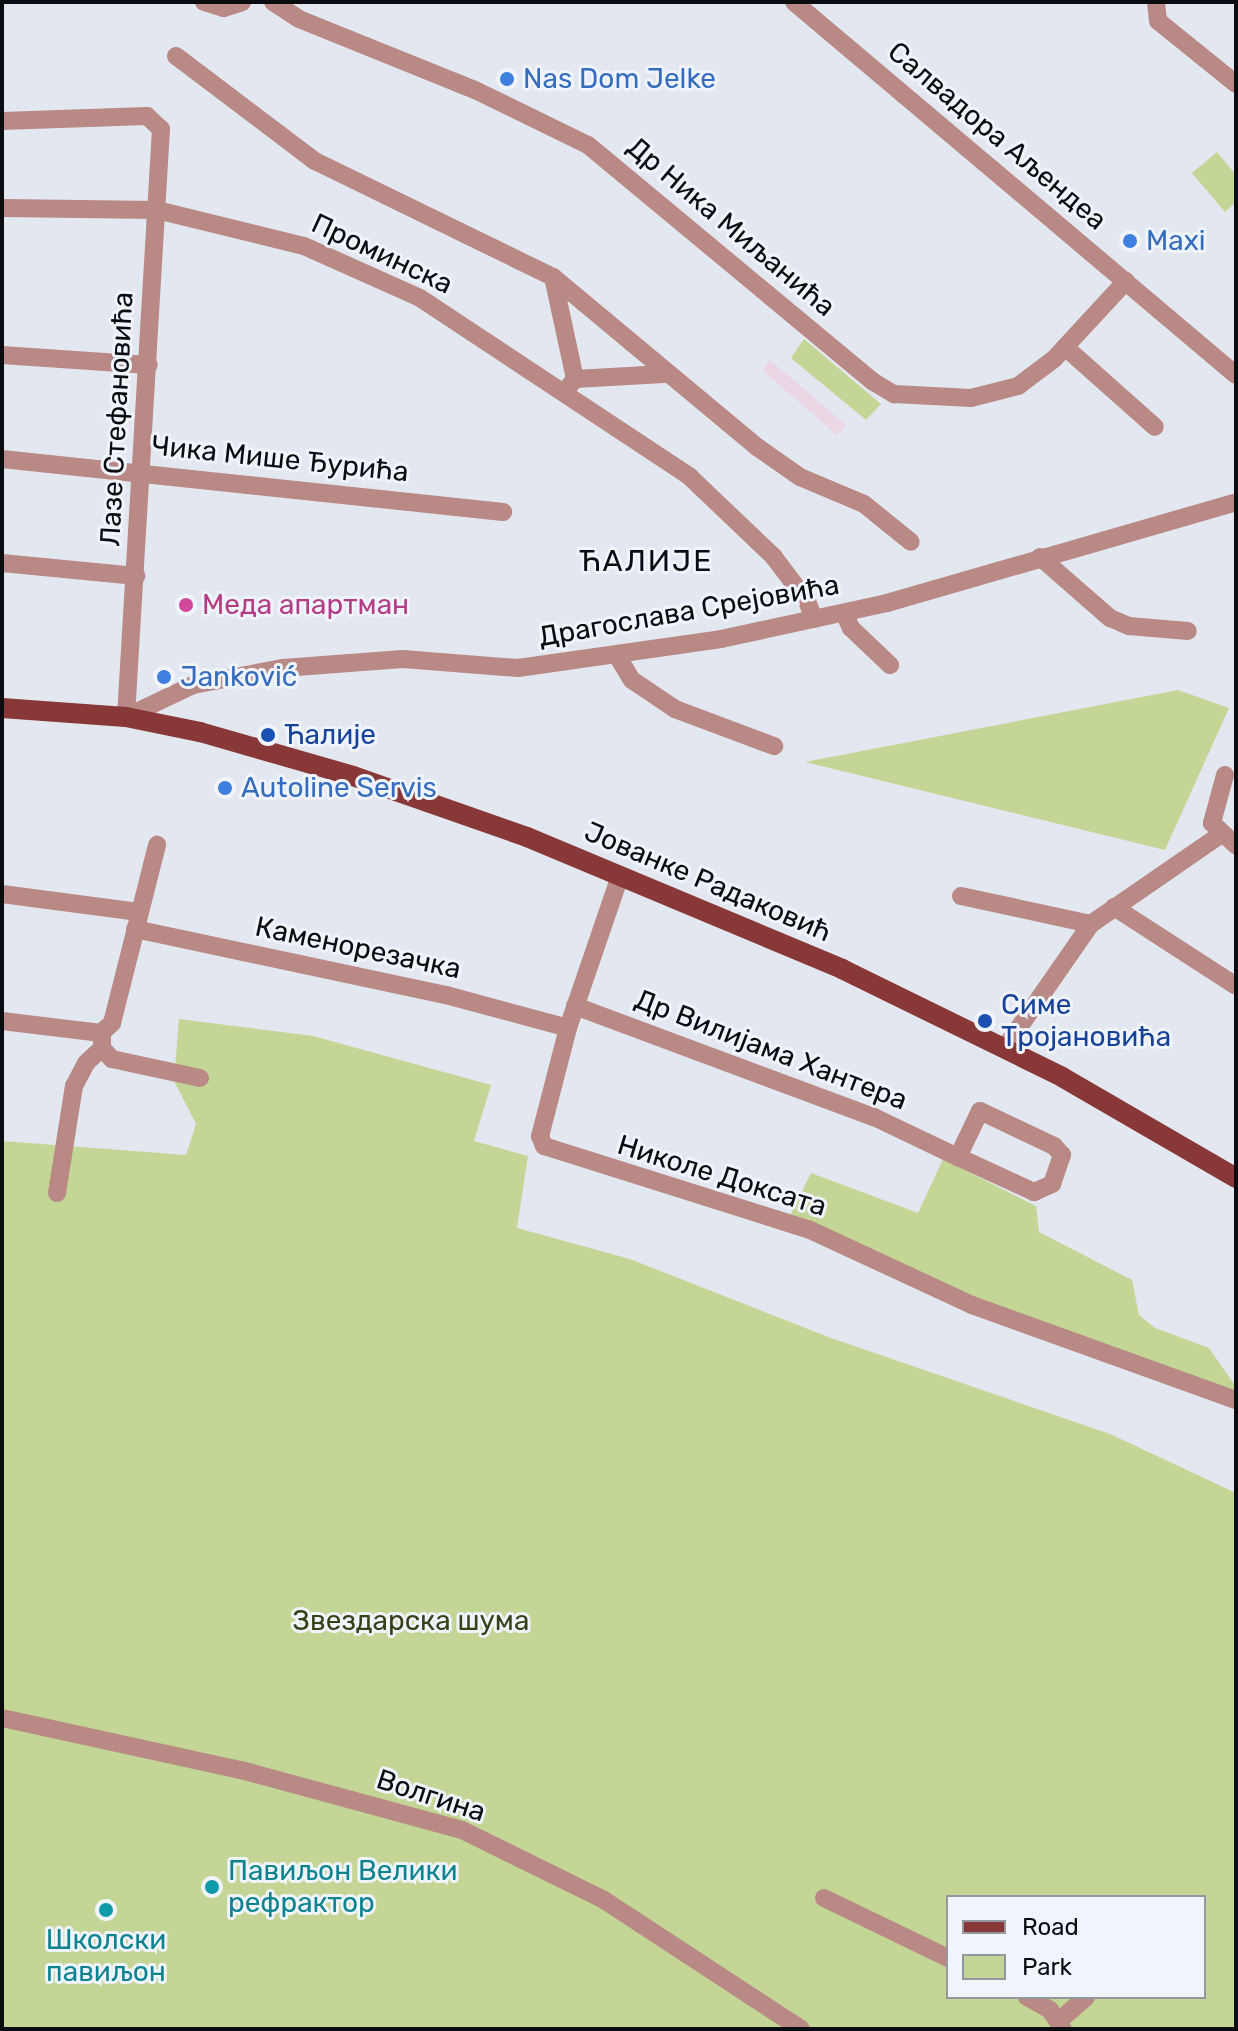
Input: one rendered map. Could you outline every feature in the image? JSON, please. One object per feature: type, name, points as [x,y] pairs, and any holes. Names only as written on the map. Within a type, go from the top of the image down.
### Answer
[{"type":"main road","name":"Драгослава Срејовића","points":[[2,708],[126,717]]},
{"type":"main road","name":"Јованке Радаковић","points":[[126,717],[353,776],[620,876],[842,969],[1004,1049],[1236,1178]]},
{"type":"street","points":[[204,2],[224,8],[242,2]]},
{"type":"street","name":"Др Ника Миљанића","points":[[273,2],[299,19],[475,90],[588,145],[894,394],[943,399],[999,394],[1035,376],[1126,281]]},
{"type":"street","name":"Салвадора Аљендеа","points":[[794,2],[1236,375]]},
{"type":"street","points":[[1156,2],[1158,21],[1236,84]]},
{"type":"street","name":"Проминска","points":[[176,56],[315,161],[553,277],[664,374],[800,477],[864,504],[911,542]]},
{"type":"street","name":"Лазе Стефановића","points":[[2,121],[147,116],[159,124],[144,472],[126,717]]},
{"type":"street","name":"Проминска","points":[[2,208],[157,210],[330,256],[445,312],[570,385],[734,515],[807,601],[814,619]]},
{"type":"street","points":[[553,277],[570,385],[664,374]]},
{"type":"street","points":[[1065,347],[1155,427]]},
{"type":"street","points":[[2,355],[149,365]]},
{"type":"street","name":"Чика Мише Ђурића","points":[[2,459],[503,512]]},
{"type":"street","name":"Драгослава Срејовића","points":[[126,717],[193,685],[283,668],[403,659],[518,668],[618,657],[844,613],[1236,502]]},
{"type":"street","points":[[1040,557],[1110,618],[1129,626],[1188,631]]},
{"type":"street","points":[[2,563],[136,576]]},
{"type":"street","points":[[844,613],[851,628],[890,665]]},
{"type":"street","points":[[618,657],[632,680],[675,709],[774,746]]},
{"type":"street","points":[[1004,1049],[1091,924],[1114,907],[1228,840],[1212,818],[1225,775]]},
{"type":"street","points":[[57,1193],[74,1086],[112,1023],[157,845]]},
{"type":"street","name":"Николе Доксата","points":[[620,876],[568,1028],[540,1136],[552,1152],[808,1229],[972,1305],[1236,1400]]},
{"type":"street","name":"Каменорезачка","points":[[2,894],[137,920],[568,1028]]},
{"type":"street","points":[[961,896],[1091,924]]},
{"type":"street","points":[[1114,907],[1236,986]]},
{"type":"street","name":"Др Вилијама Хантера","points":[[575,1006],[803,1089],[952,1154]]},
{"type":"street","points":[[2,1021],[102,1040]]},
{"type":"street","points":[[102,1040],[112,1059],[200,1078]]},
{"type":"street","points":[[980,1111],[1054,1146],[1062,1155],[1052,1184],[1039,1193],[952,1154],[980,1111]]},
{"type":"street","name":"Волгина","points":[[2,1718],[241,1770],[462,1830],[604,1900],[801,2029]]},
{"type":"street","points":[[824,1898],[946,1957]]},
{"type":"street","points":[[1030,1999],[1062,2024],[1084,1999]]},
{"type":"shaded area","points":[[770,360],[846,425],[837,435],[762,370]]},
{"type":"green space","points":[[1217,152],[1236,175],[1236,202],[1225,212],[1192,173]]},
{"type":"green space","points":[[804,339],[881,404],[866,420],[791,358]]},
{"type":"green space","points":[[1178,690],[1229,708],[1165,850],[805,762]]},
{"type":"green space","name":"Звездарска шума","points":[[179,1019],[313,1036],[491,1085],[474,1141],[528,1156],[517,1228],[630,1259],[831,1338],[1110,1434],[1236,1493],[1236,2029],[2,2029],[2,1141],[186,1155],[196,1124],[174,1081]]},
{"type":"green space","points":[[943,1159],[1036,1206],[1039,1232],[1132,1280],[1139,1315],[1155,1328],[1209,1348],[1236,1387],[1236,1400],[787,1222],[811,1173],[918,1213]]},
{"type":"place","name":"Nas Dom Jelke","points":[[507,79]]},
{"type":"place","name":"Maxi","points":[[1130,241]]},
{"type":"place","name":"Меда апартман","points":[[186,605]]},
{"type":"place","name":"Janković","points":[[164,677]]},
{"type":"place","name":"Ћалије","points":[[268,735]]},
{"type":"place","name":"Autoline Servis","points":[[225,788]]},
{"type":"place","name":"Симе Тројановића","points":[[985,1021]]},
{"type":"place","name":"Павиљон Велики рефрактор","points":[[212,1887]]},
{"type":"place","name":"Школски павиљон","points":[[106,1910]]},
{"type":"district","name":"ЋАЛИЈЕ","points":[[646,561]]}]
